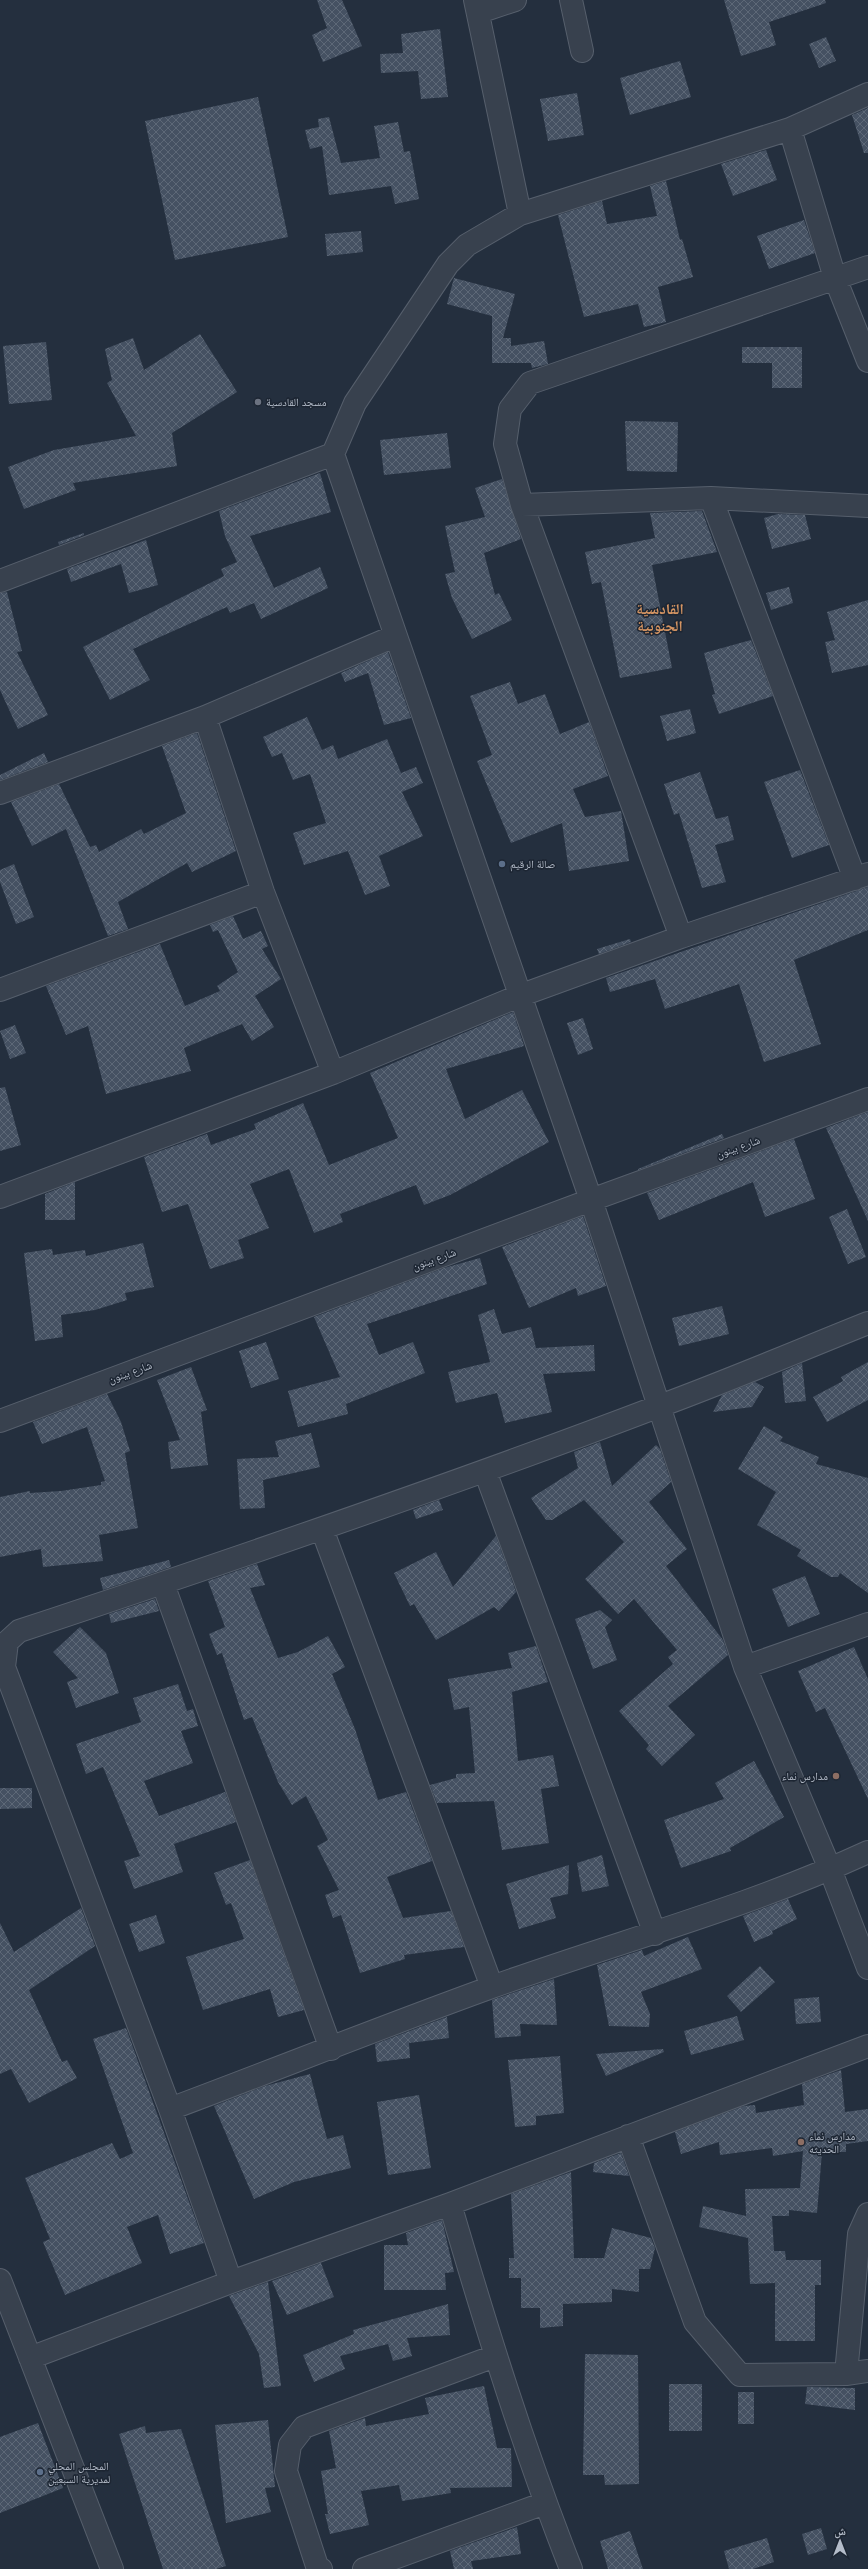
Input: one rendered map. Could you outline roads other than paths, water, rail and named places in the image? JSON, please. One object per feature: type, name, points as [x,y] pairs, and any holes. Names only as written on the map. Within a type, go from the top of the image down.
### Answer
[{"type":"street","points":[[515,0],[477,6],[520,214]]},
{"type":"street","points":[[571,0],[582,51]]},
{"type":"street","points":[[868,94],[790,130],[520,214],[467,245],[448,264],[354,403],[334,454],[395,636],[591,1200],[745,1667],[830,1869],[868,1968]]},
{"type":"street","points":[[790,130],[836,278],[868,361]]},
{"type":"street","points":[[681,937],[522,505],[505,444],[510,409],[530,383],[868,267]]},
{"type":"street","points":[[0,581],[334,454]]},
{"type":"street","points":[[522,505],[711,498],[868,506]]},
{"type":"street","points":[[0,1197],[333,1073],[520,996],[681,937],[861,877],[711,498]]},
{"type":"street","points":[[0,793],[205,717],[395,636]]},
{"type":"street","points":[[205,717],[263,892],[333,1073]]},
{"type":"street","points":[[0,990],[263,892]]},
{"type":"street","name":"شارع بينون","points":[[0,1421],[591,1200],[868,1099]]},
{"type":"street","points":[[231,2282],[170,2108],[4,1667],[3,1641],[19,1631],[163,1584],[322,1529],[659,1407],[868,1322]]},
{"type":"street","points":[[485,1471],[655,1934]]},
{"type":"street","points":[[322,1529],[492,1987]]},
{"type":"street","points":[[163,1584],[331,2049]]},
{"type":"street","points":[[745,1667],[868,1624]]},
{"type":"street","points":[[170,2108],[331,2049],[492,1987],[655,1934],[830,1869],[868,1852]]},
{"type":"street","points":[[30,2358],[231,2282],[450,2204],[868,2046]]},
{"type":"street","points":[[628,2136],[695,2322],[740,2375],[846,2374],[868,2371]]},
{"type":"street","points":[[450,2204],[495,2356],[545,2503],[571,2569]]},
{"type":"street","points":[[846,2374],[859,2234],[868,2214]]},
{"type":"street","points":[[0,2280],[112,2569]]},
{"type":"street","points":[[321,2569],[316,2566],[286,2471],[290,2445],[304,2427],[495,2356]]},
{"type":"street","points":[[364,2569],[545,2503]]},
{"type":"place","name":"مسجد القادسية","points":[[258,402]]},
{"type":"place","name":"صالة الرقيم","points":[[502,864]]},
{"type":"place","name":"مدارس نماء","points":[[836,1776]]},
{"type":"place","name":"مدارس نماء الحديثه","points":[[801,2142]]},
{"type":"place","name":"المجلس المحلي لمديرية السبعين","points":[[40,2472]]},
{"type":"district","name":"القادسية الجنوبية","points":[[660,618]]}]
